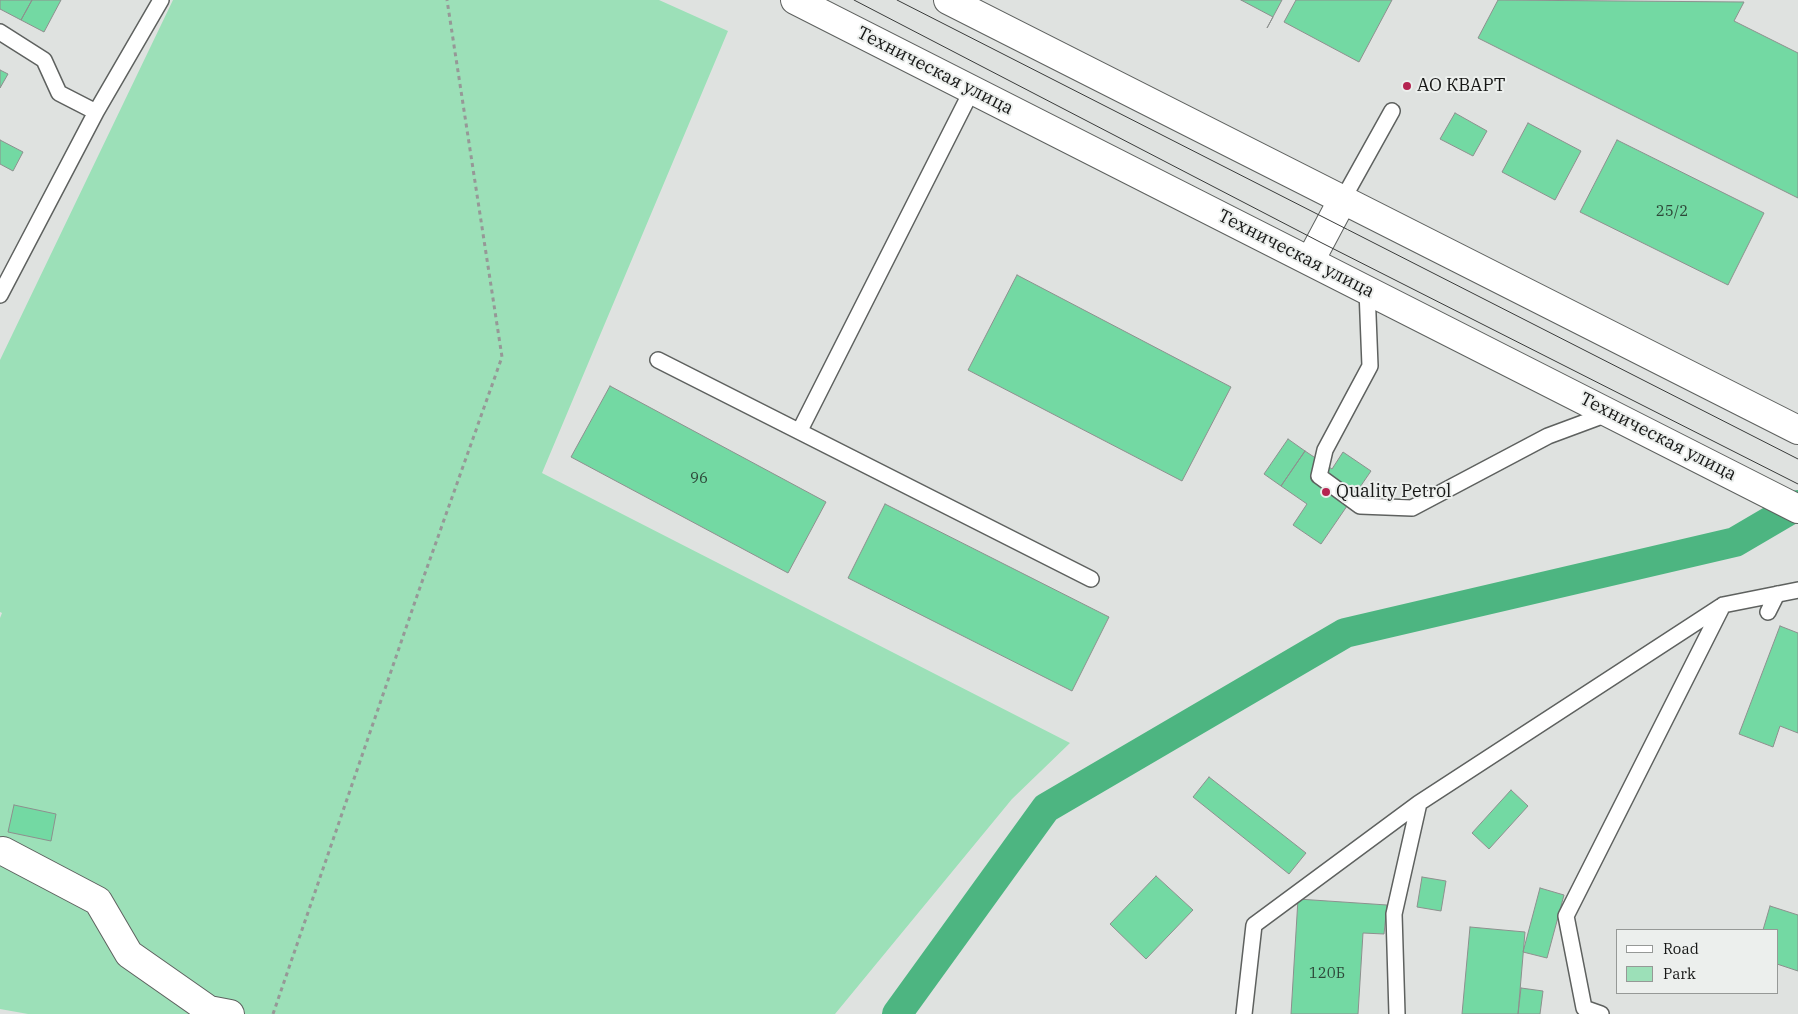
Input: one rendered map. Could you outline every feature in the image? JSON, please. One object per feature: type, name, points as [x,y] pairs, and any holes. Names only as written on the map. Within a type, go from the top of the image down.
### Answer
[{"type":"main road","name":"Техническая улица","points":[[795,0],[1798,509]]},
{"type":"main road","points":[[948,0],[1798,430]]},
{"type":"main road","points":[[1310,261],[1343,199]]},
{"type":"main road","points":[[3,851],[98,901],[129,954],[209,1010],[230,1014]]},
{"type":"lane","points":[[0,295],[96,112],[161,0]]},
{"type":"lane","points":[[0,32],[44,60],[59,93],[96,112]]},
{"type":"lane","points":[[800,430],[972,90]]},
{"type":"lane","points":[[1343,199],[1392,111]]},
{"type":"lane","points":[[1367,290],[1370,366],[1325,450],[1319,476],[1360,506],[1412,508],[1548,436],[1610,413]]},
{"type":"lane","points":[[658,360],[800,430],[1091,579]]},
{"type":"lane","points":[[1244,1014],[1254,925],[1419,803],[1723,605],[1798,590]]},
{"type":"lane","points":[[1768,612],[1777,594]]},
{"type":"lane","points":[[1601,1014],[1584,1008],[1566,916],[1723,605]]},
{"type":"lane","points":[[1397,1014],[1394,914],[1419,803]]},
{"type":"path","points":[[273,1014],[418,593],[502,357],[447,0]]},
{"type":"green space","points":[[173,0],[659,0],[728,31],[542,473],[1070,743],[1012,799],[835,1014],[28,1014],[0,1009],[0,618],[2,613],[0,612],[0,360]]},
{"type":"building","points":[[0,0],[32,0],[21,20],[0,9]]},
{"type":"building","points":[[32,0],[61,0],[44,32],[21,20]]},
{"type":"building","points":[[1241,0],[1282,0],[1273,17]]},
{"type":"building","points":[[1296,0],[1392,0],[1359,62],[1284,22]]},
{"type":"building","points":[[1498,0],[1744,2],[1734,21],[1798,53],[1798,198],[1478,38]]},
{"type":"building","points":[[0,70],[8,74],[0,88]]},
{"type":"building","points":[[1455,113],[1487,131],[1473,156],[1440,139]]},
{"type":"building","points":[[1528,123],[1581,151],[1555,200],[1502,172]]},
{"type":"building","points":[[0,140],[23,152],[13,171],[0,164]]},
{"type":"building","points":[[1617,140],[1764,213],[1728,285],[1580,212]]},
{"type":"building","points":[[1017,275],[1231,387],[1182,481],[968,370]]},
{"type":"building","points":[[610,386],[826,502],[788,573],[571,457]]},
{"type":"building","points":[[1288,439],[1305,451],[1281,486],[1264,474]]},
{"type":"building","points":[[1305,451],[1332,469],[1343,452],[1371,471],[1321,544],[1293,525],[1307,504],[1281,486]]},
{"type":"building","points":[[885,504],[1109,617],[1072,691],[848,578]]},
{"type":"building","points":[[1780,626],[1798,633],[1798,733],[1780,726],[1773,747],[1739,734]]},
{"type":"building","points":[[1209,777],[1306,853],[1289,874],[1193,797]]},
{"type":"building","points":[[1511,790],[1528,806],[1489,849],[1472,833]]},
{"type":"building","points":[[14,805],[56,814],[51,841],[8,832]]},
{"type":"building","points":[[1156,876],[1193,910],[1146,959],[1110,924]]},
{"type":"building","points":[[1422,877],[1446,881],[1441,911],[1417,907]]},
{"type":"building","points":[[1540,888],[1564,895],[1547,958],[1523,952]]},
{"type":"building","points":[[1298,899],[1387,905],[1384,934],[1363,933],[1358,1014],[1291,1014]]},
{"type":"building","points":[[1770,906],[1798,915],[1798,971],[1778,964],[1778,929],[1763,929]]},
{"type":"building","points":[[1470,927],[1525,932],[1518,1014],[1462,1014]]},
{"type":"building","points":[[1521,988],[1543,991],[1540,1014],[1518,1014]]},
{"type":"waterway","points":[[897,1014],[1046,808],[1345,633],[1735,542],[1798,505]]},
{"type":"tram line","points":[[854,0],[1320,242],[1798,484]]},
{"type":"tram line","points":[[897,0],[1798,459]]},
{"type":"place","name":"АО КВАРТ","points":[[1407,86]]},
{"type":"place","name":"Quality Petrol","points":[[1326,492]]}]
